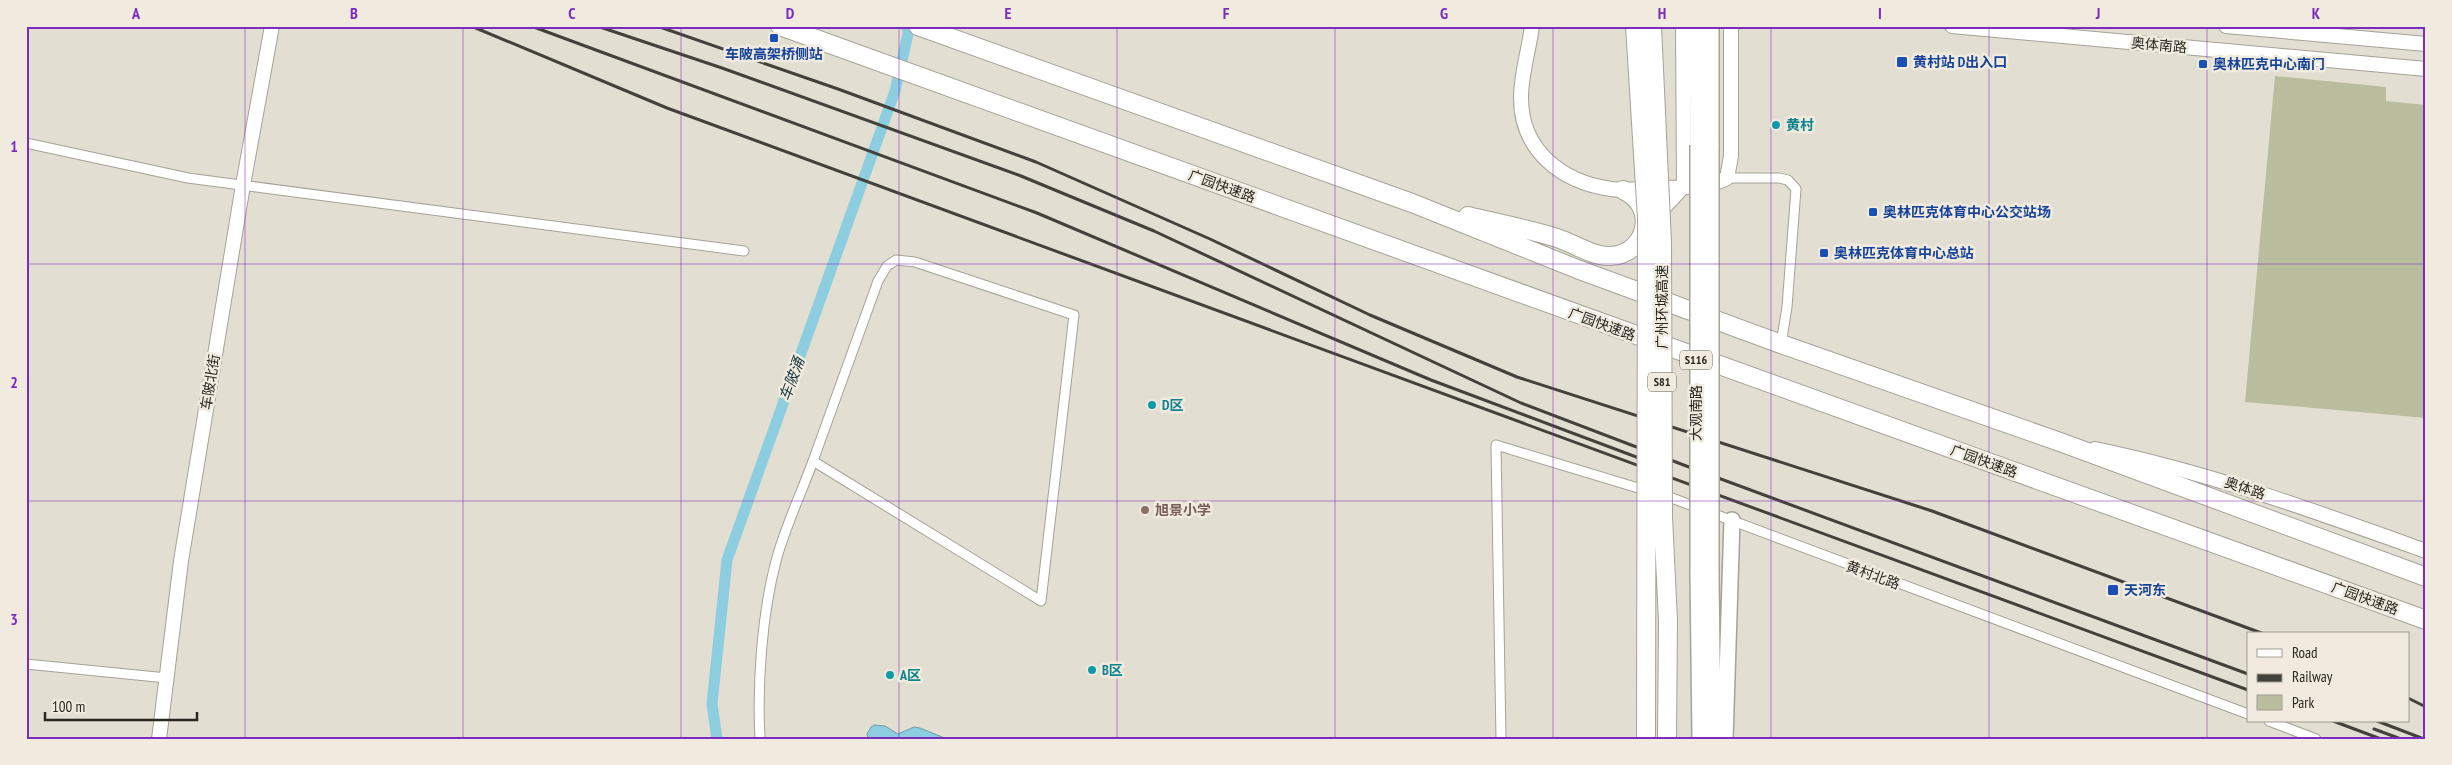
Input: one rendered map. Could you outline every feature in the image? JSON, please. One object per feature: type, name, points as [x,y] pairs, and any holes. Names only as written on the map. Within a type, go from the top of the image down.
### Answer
[{"type":"highway","name":"广园快速路","points":[[780,26],[2426,620]]},
{"type":"highway","points":[[918,26],[1412,203],[1577,269],[1781,344],[2060,442],[2426,577]]},
{"type":"highway","points":[[1412,203],[1541,233],[1609,256],[1630,249],[1638,242],[1645,224],[1643,147],[1632,26]]},
{"type":"highway","name":"广州环城高速","points":[[1636,26],[1645,224],[1646,739]]},
{"type":"highway","name":"广州环城高速","points":[[1653,26],[1662,243],[1663,517],[1668,621],[1667,739]]},
{"type":"highway","points":[[1623,190],[1631,193],[1641,203],[1645,224]]},
{"type":"main road","name":"大观南路","points":[[1697,26],[1704,145],[1704,574],[1700,739]]},
{"type":"main road","name":"大观南路","points":[[1704,145],[1711,26]]},
{"type":"main road","points":[[1725,739],[1732,520]]},
{"type":"main road","name":"大观南路","points":[[1704,574],[1713,739]]},
{"type":"street","name":"车陂北街","points":[[159,739],[180,561],[243,185],[272,26]]},
{"type":"street","points":[[1532,26],[1521,97],[1522,113],[1534,146],[1546,161],[1558,170],[1595,186],[1623,190],[1706,185],[1727,178],[1779,178],[1788,180],[1796,189],[1787,307],[1781,344]]},
{"type":"street","points":[[1645,224],[1684,186],[1683,26]]},
{"type":"street","points":[[1727,178],[1731,156],[1730,26]]},
{"type":"street","name":"奥体南路","points":[[1952,26],[2426,69]]},
{"type":"street","points":[[2226,26],[2426,44]]},
{"type":"street","points":[[26,143],[188,178],[744,251]]},
{"type":"street","points":[[760,739],[758,701],[769,592],[776,560],[878,281],[888,266],[896,260],[915,262],[1074,315],[1041,601],[813,461]]},
{"type":"street","name":"奥体路","points":[[2060,442],[2160,463],[2200,474],[2334,518],[2426,551]]},
{"type":"street","name":"黄村北路","points":[[1502,739],[1496,445],[1680,500],[2247,714]]},
{"type":"street","points":[[26,664],[167,678]]},
{"type":"street","points":[[2272,722],[2316,739]]},
{"type":"green space","points":[[2275,76],[2386,87],[2386,101],[2426,105],[2426,418],[2245,402]]},
{"type":"water","points":[[874,725],[885,726],[898,734],[914,727],[920,728],[947,739],[868,739],[867,734]]},
{"type":"waterway","name":"车陂涌","points":[[717,739],[712,704],[727,560],[895,91],[908,34],[907,26]]},
{"type":"railway","points":[[471,26],[667,108],[2247,690]]},
{"type":"railway","points":[[531,26],[1037,213],[1431,380],[1663,467]]},
{"type":"railway","points":[[597,26],[722,68],[1021,176],[1154,231],[1521,403],[2247,674]]},
{"type":"railway","points":[[657,26],[838,89],[1036,162],[1210,239],[1370,315],[1517,377],[1932,511],[2259,632]]},
{"type":"railway","points":[[2410,699],[2426,707]]},
{"type":"railway","points":[[2336,722],[2381,739]]},
{"type":"railway","points":[[2380,722],[2424,739]]},
{"type":"railway","points":[[2374,729],[2401,739]]},
{"type":"place","name":"车陂高架桥侧站","points":[[774,38]]},
{"type":"place","name":"黄村站 D出入口","points":[[1902,62]]},
{"type":"place","name":"奥林匹克中心南门","points":[[2203,64]]},
{"type":"place","name":"黄村","points":[[1776,125]]},
{"type":"place","name":"奥林匹克体育中心公交站场","points":[[1873,212]]},
{"type":"place","name":"奥林匹克体育中心总站","points":[[1824,253]]},
{"type":"place","name":"D区","points":[[1152,405]]},
{"type":"place","name":"旭景小学","points":[[1145,510]]},
{"type":"place","name":"天河东","points":[[2113,590]]},
{"type":"place","name":"B区","points":[[1092,670]]},
{"type":"place","name":"A区","points":[[890,675]]}]
